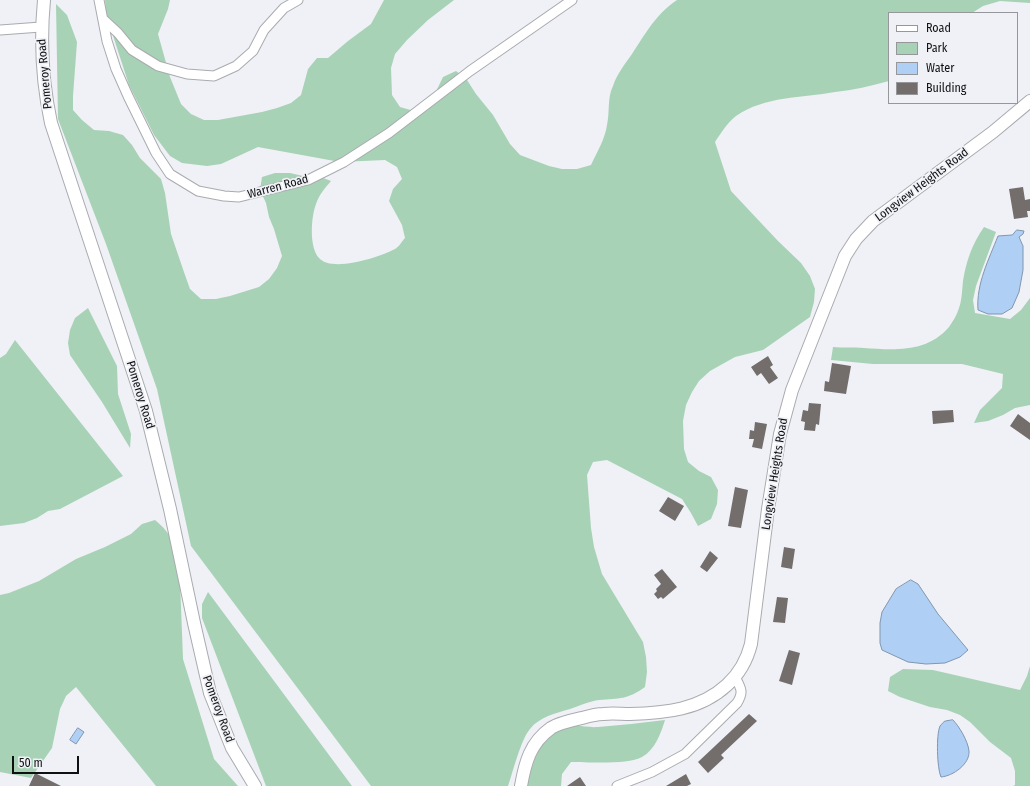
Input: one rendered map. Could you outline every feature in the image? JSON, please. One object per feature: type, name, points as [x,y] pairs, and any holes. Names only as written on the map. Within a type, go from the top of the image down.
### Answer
[{"type":"street","name":"Pomeroy Road","points":[[44,0],[41,27],[44,84],[51,123],[146,411],[170,509],[210,693],[232,748],[255,786]]},
{"type":"street","name":"Warren Road","points":[[99,0],[107,41],[116,69],[156,153],[170,174],[198,191],[239,197],[308,180],[344,162],[389,133],[470,71],[572,0]]},
{"type":"street","points":[[103,19],[118,33],[132,50],[158,66],[187,74],[214,76],[236,66],[253,50],[264,30],[284,8],[298,0]]},
{"type":"street","points":[[0,30],[41,27]]},
{"type":"street","name":"Longview Heights Road","points":[[521,786],[526,761],[538,740],[551,728],[575,719],[604,713],[662,713],[690,707],[711,697],[735,677],[746,659],[751,644],[776,454],[785,413],[795,382],[845,256],[856,239],[873,221],[993,132],[1030,101]]},
{"type":"street","points":[[617,786],[652,772],[685,754],[737,703],[742,694],[735,677]]},
{"type":"green space","points":[[105,0],[170,0],[158,34],[170,77],[181,104],[191,114],[204,120],[218,120],[262,112],[291,103],[301,95],[308,69],[317,58],[328,58],[371,24],[384,0],[454,0],[428,20],[395,54],[391,68],[392,95],[400,107],[414,111],[428,108],[443,77],[456,71],[467,80],[493,115],[510,144],[520,155],[549,166],[562,169],[577,169],[591,165],[600,145],[606,130],[611,91],[621,69],[657,18],[677,0],[1030,0],[1030,3],[1000,1],[983,6],[974,12],[888,12],[888,81],[848,90],[771,101],[747,109],[736,116],[727,125],[715,142],[731,191],[801,263],[810,276],[815,289],[814,302],[810,317],[763,350],[735,357],[710,371],[699,381],[692,392],[686,405],[683,421],[684,449],[688,462],[699,471],[711,477],[718,490],[717,504],[711,519],[698,526],[682,499],[607,460],[593,462],[587,475],[594,547],[602,574],[643,642],[647,672],[645,687],[628,696],[592,701],[538,721],[530,729],[523,740],[508,786],[371,786],[191,546],[157,389],[106,244],[58,119],[56,4],[67,15],[77,42],[73,110],[94,130],[109,131],[123,135],[132,145],[140,158],[161,179],[165,193],[171,234],[190,289],[201,299],[216,299],[259,287],[269,279],[277,268],[282,256],[266,203],[260,190],[262,177],[275,173],[290,173],[303,176],[318,176],[331,181],[320,195],[314,210],[312,240],[319,258],[325,262],[345,264],[379,256],[398,247],[405,238],[402,225],[389,201],[393,189],[402,179],[397,167],[385,160],[340,162],[258,147],[221,164],[207,166],[182,163],[170,156],[154,135],[129,85],[106,14]]},
{"type":"green space","points":[[984,227],[996,232],[976,286],[973,300],[975,313],[1010,319],[1021,310],[1030,298],[1030,405],[1015,408],[988,421],[974,423],[980,410],[1002,388],[1003,374],[962,364],[873,364],[831,360],[833,347],[887,349],[910,348],[931,342],[940,335],[949,327],[957,313],[961,302],[963,281],[968,260],[976,240]]},
{"type":"green space","points":[[88,308],[117,366],[118,394],[131,434],[130,448],[102,402],[70,355],[68,343],[70,330],[75,318]]},
{"type":"green space","points":[[15,340],[123,476],[60,509],[48,511],[37,518],[24,523],[0,526],[0,358],[6,354]]},
{"type":"green space","points":[[155,520],[170,536],[179,555],[183,659],[214,759],[238,786],[156,786],[76,687],[66,696],[60,709],[52,748],[31,778],[0,772],[0,595],[39,581],[76,559],[131,534],[142,524]]},
{"type":"green space","points":[[208,592],[352,786],[266,786],[202,618],[202,604]]},
{"type":"green space","points":[[1030,666],[1030,786],[1013,786],[1015,785],[1015,771],[1011,758],[990,742],[970,722],[960,715],[900,697],[888,691],[890,677],[903,669],[933,670],[1020,690]]},
{"type":"green space","points":[[665,720],[654,746],[647,754],[636,760],[597,763],[571,762],[562,774],[561,786],[527,786],[541,743],[545,738],[564,728],[571,726],[598,727]]},
{"type":"water","points":[[1017,230],[1024,231],[1019,237],[1023,246],[1023,270],[1019,292],[1012,308],[1002,314],[988,314],[978,310],[981,281],[998,236],[1012,235]]},
{"type":"water","points":[[911,580],[918,584],[938,614],[968,650],[960,657],[945,663],[926,664],[908,662],[882,650],[880,643],[880,623],[882,612],[896,589]]},
{"type":"water","points":[[953,720],[965,738],[969,756],[964,765],[955,772],[941,777],[938,759],[939,730],[940,726],[945,721]]},
{"type":"water","points":[[78,728],[84,732],[76,744],[70,740]]},
{"type":"building","points":[[1023,187],[1025,200],[1030,199],[1030,211],[1027,211],[1028,217],[1014,219],[1009,189]]},
{"type":"building","points":[[768,356],[773,365],[770,367],[778,378],[769,384],[761,373],[757,376],[751,367]]},
{"type":"building","points":[[832,363],[851,366],[846,394],[824,391],[825,381],[829,382]]},
{"type":"building","points":[[809,403],[821,404],[819,425],[816,424],[815,431],[804,430],[805,422],[801,421],[803,410],[808,411]]},
{"type":"building","points":[[953,410],[954,422],[933,424],[932,411]]},
{"type":"building","points":[[1018,414],[1030,423],[1030,440],[1010,426]]},
{"type":"building","points":[[755,422],[767,424],[762,449],[752,447],[754,439],[749,439],[750,430],[754,431]]},
{"type":"building","points":[[735,487],[748,490],[741,528],[728,526]]},
{"type":"building","points":[[668,497],[684,506],[675,521],[659,511]]},
{"type":"building","points":[[784,547],[795,549],[792,569],[781,567]]},
{"type":"building","points":[[710,551],[718,558],[707,572],[700,567]]},
{"type":"building","points":[[662,569],[677,587],[663,599],[661,597],[658,599],[654,594],[657,591],[656,589],[661,584],[654,575]]},
{"type":"building","points":[[777,597],[788,598],[785,623],[773,622]]},
{"type":"building","points":[[789,650],[800,653],[792,685],[779,681]]},
{"type":"building","points":[[749,714],[757,721],[721,755],[724,758],[708,773],[698,762]]},
{"type":"building","points":[[35,773],[61,786],[29,786]]},
{"type":"building","points":[[686,774],[691,784],[687,786],[666,786]]},
{"type":"building","points":[[580,777],[586,786],[567,786]]}]
